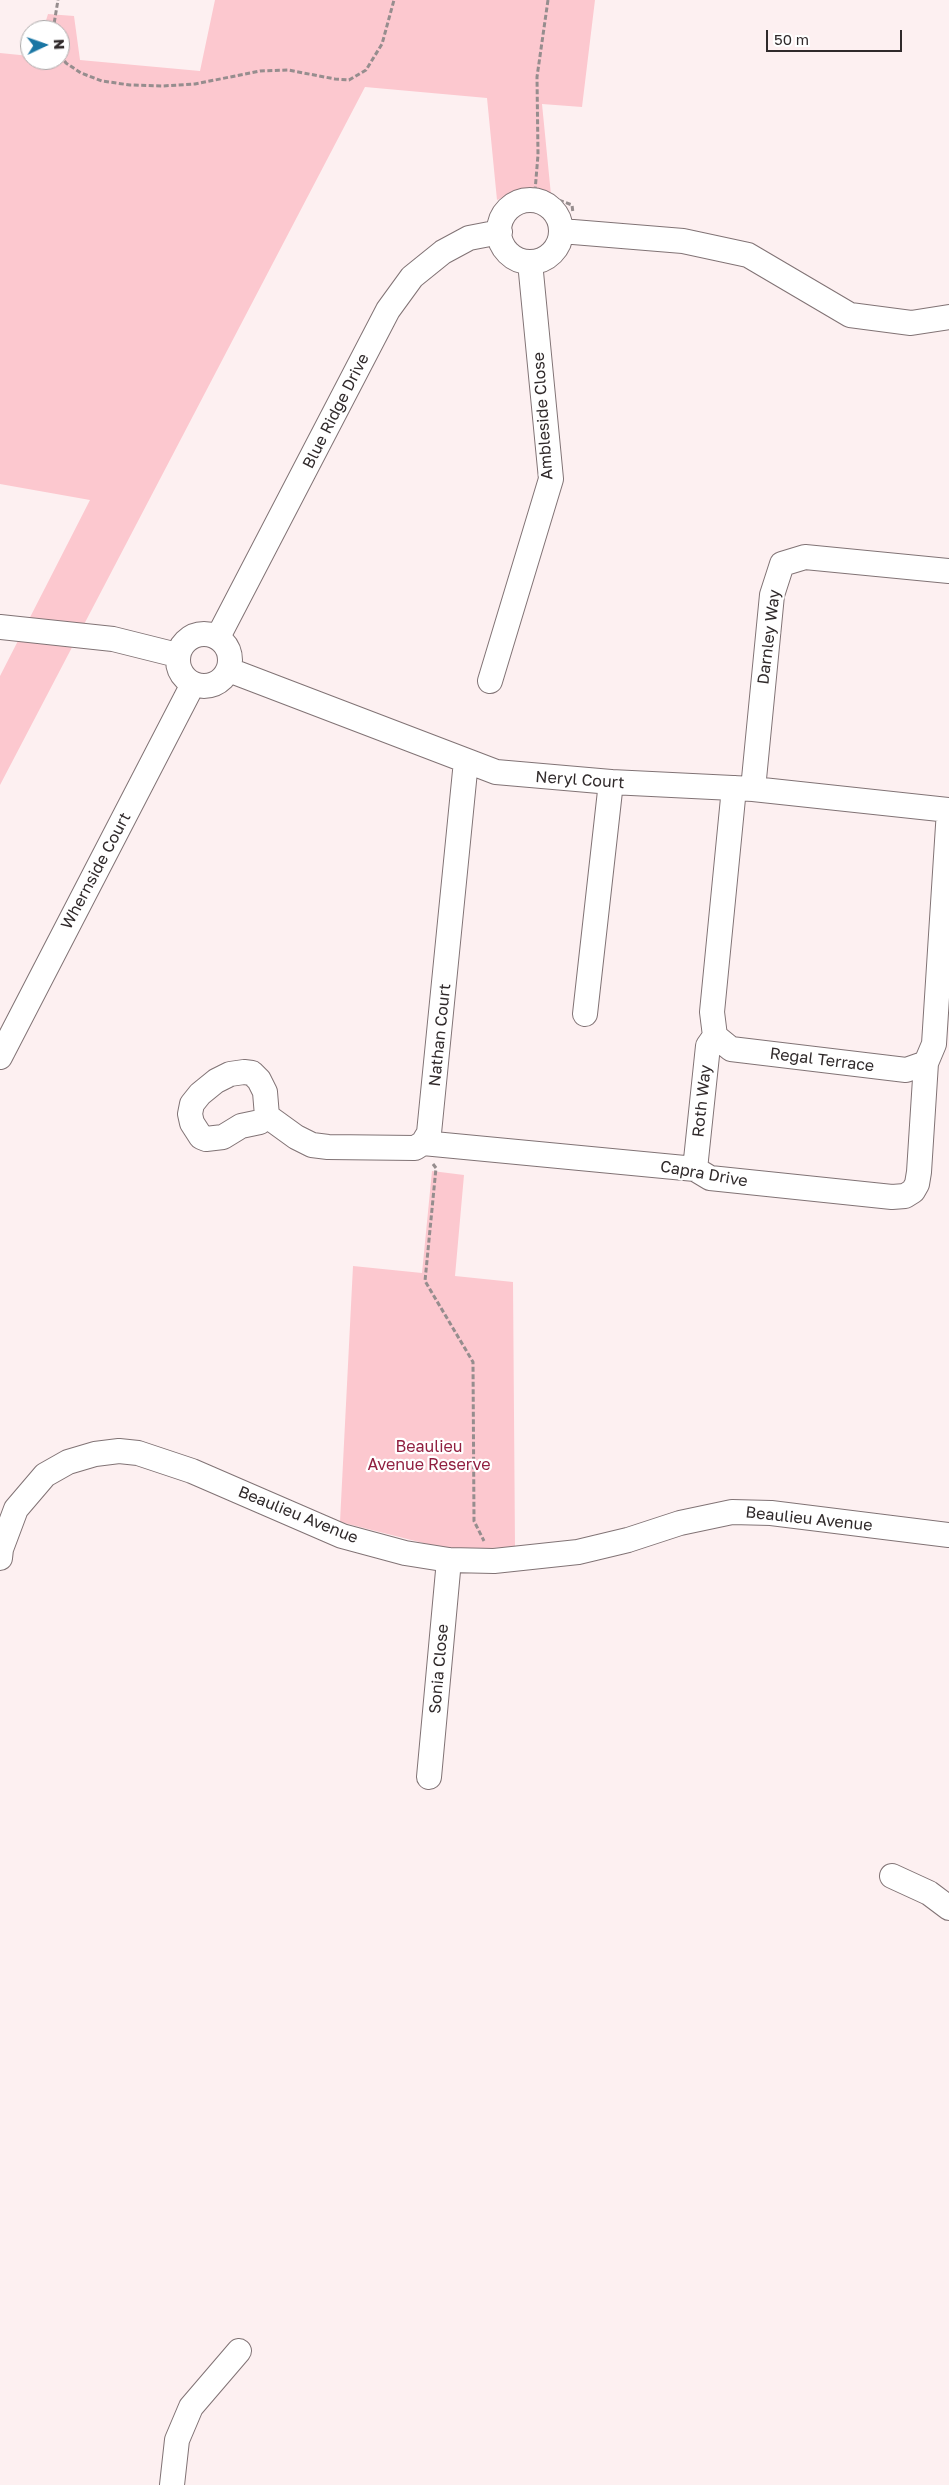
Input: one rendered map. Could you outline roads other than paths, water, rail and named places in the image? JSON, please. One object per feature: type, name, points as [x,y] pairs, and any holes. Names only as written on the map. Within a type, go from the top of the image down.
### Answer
[{"type":"street","points":[[530,200],[548,206],[555,212],[568,231],[548,256],[530,262],[521,260],[506,250],[500,232],[505,214],[520,202],[530,200]]},
{"type":"street","points":[[568,231],[683,241],[748,255],[850,315],[911,323],[949,317]]},
{"type":"street","name":"Blue Ridge Drive","points":[[218,637],[388,310],[412,277],[443,252],[469,238],[500,232]]},
{"type":"street","name":"Ambleside Close","points":[[490,681],[551,478],[530,262]]},
{"type":"street","name":"Darnley Way","points":[[743,788],[772,595],[782,564],[805,557],[949,571]]},
{"type":"street","points":[[2,631],[113,639],[178,655]]},
{"type":"street","points":[[206,633],[218,637],[227,646],[231,658],[229,670],[214,685],[203,687],[193,684],[181,672],[178,655],[183,643],[193,635],[206,633]]},
{"type":"street","name":"Neryl Court","points":[[229,670],[496,772],[611,782],[743,788],[949,810]]},
{"type":"street","name":"Whernside Court","points":[[0,1057],[193,684]]},
{"type":"street","name":"Nathan Court","points":[[423,1143],[429,1133],[432,1117],[466,760]]},
{"type":"street","points":[[585,1014],[611,782]]},
{"type":"street","points":[[715,1036],[712,1012],[743,788]]},
{"type":"street","points":[[926,1063],[934,1044],[949,810]]},
{"type":"street","name":"Regal Terrace","points":[[715,1036],[731,1049],[906,1070],[926,1063]]},
{"type":"street","name":"Roth Way","points":[[695,1169],[708,1046],[715,1036]]},
{"type":"street","name":"Capra Drive","points":[[423,1143],[695,1169],[710,1178],[892,1197],[905,1196],[913,1191],[919,1172],[926,1063]]},
{"type":"street","points":[[267,1116],[312,1145],[404,1149],[415,1148],[423,1143]]},
{"type":"street","name":"Beaulieu Avenue","points":[[0,1558],[16,1509],[45,1475],[68,1462],[95,1454],[119,1451],[138,1453],[192,1471],[342,1536],[405,1553],[449,1560],[494,1561],[578,1552],[628,1540],[680,1523],[732,1512],[771,1513],[949,1535]]},
{"type":"street","name":"Sonia Close","points":[[429,1777],[449,1560]]},
{"type":"street","points":[[892,1876],[929,1893],[949,1908]]},
{"type":"street","points":[[172,2485],[177,2440],[191,2407],[239,2351]]},
{"type":"park label","name":"Beaulieu Avenue Reserve","points":[[429,1456]]}]
